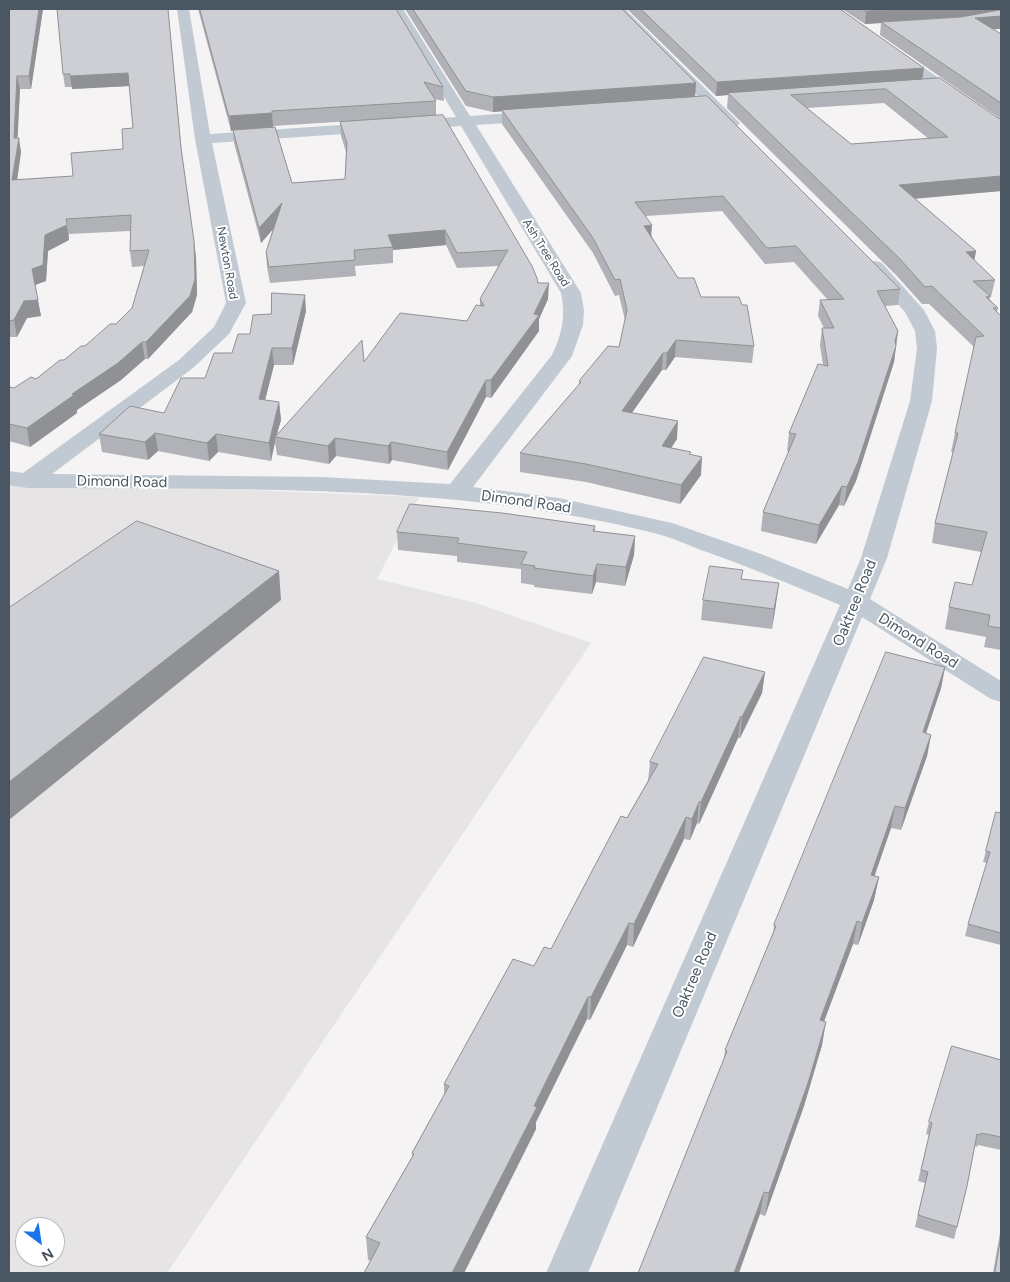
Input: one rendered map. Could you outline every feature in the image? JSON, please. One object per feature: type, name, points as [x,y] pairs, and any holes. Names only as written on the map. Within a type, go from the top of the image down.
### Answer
[{"type":"street","name":"Newton Road","points":[[18,480],[186,364],[222,330],[236,303],[203,139],[183,9]]},
{"type":"street","name":"Ash Tree Road","points":[[397,9],[571,293],[575,315],[573,330],[562,356],[457,492]]},
{"type":"street","points":[[618,9],[747,138]]},
{"type":"street","points":[[831,9],[1001,128]]},
{"type":"street","points":[[863,30],[882,29]]},
{"type":"street","points":[[920,88],[940,86]]},
{"type":"street","points":[[203,139],[551,115]]},
{"type":"street","name":"Oaktree Road","points":[[567,1273],[874,558],[922,402],[928,348],[925,331],[914,310],[861,253]]},
{"type":"street","name":"Dimond Road","points":[[18,480],[322,484],[457,492],[559,505],[663,528],[752,560],[856,602],[1001,693]]},
{"type":"shaded area","points":[[9,480],[419,497],[377,579],[476,603],[591,643],[167,1273],[9,1273]]},
{"type":"building","points":[[9,9],[39,9],[29,76],[17,76],[14,138],[19,138],[12,180],[73,176],[71,153],[123,149],[122,129],[133,128],[128,73],[70,76],[70,74],[63,74],[57,9],[168,9],[181,148],[194,241],[195,279],[190,296],[146,342],[142,342],[118,363],[72,394],[74,395],[27,428],[9,424],[9,387],[14,388],[31,377],[36,379],[60,360],[64,360],[81,346],[85,346],[110,324],[116,324],[132,308],[149,250],[130,251],[131,215],[66,219],[67,225],[45,235],[43,265],[32,269],[38,300],[24,301],[14,320],[9,321]]},
{"type":"building","points":[[200,9],[396,9],[443,87],[424,82],[436,101],[272,111],[272,113],[229,116]]},
{"type":"building","points":[[413,9],[622,9],[696,83],[493,97],[466,91]]},
{"type":"building","points":[[641,9],[840,9],[924,68],[717,82]]},
{"type":"building","points":[[862,9],[908,9],[866,11]]},
{"type":"building","points":[[1001,10],[1001,16],[975,18],[1001,34],[1001,103],[881,22],[961,17]]},
{"type":"building","points":[[940,78],[1001,119],[1001,176],[899,185],[976,251],[966,252],[995,280],[973,281],[990,296],[986,297],[998,308],[993,308],[1001,316],[1001,628],[988,626],[990,615],[949,607],[955,582],[972,585],[987,532],[935,523],[958,433],[955,433],[976,337],[984,336],[932,286],[925,287],[900,259],[728,93]],"holes":[[[886,89],[948,137],[851,144],[791,95]]]},
{"type":"building","points":[[707,96],[900,289],[877,291],[898,331],[895,341],[896,346],[858,462],[847,487],[842,486],[819,525],[763,512],[796,434],[789,433],[818,364],[828,366],[822,328],[834,328],[820,300],[844,299],[796,246],[767,248],[723,196],[635,202],[652,225],[644,226],[678,278],[694,278],[701,297],[739,297],[742,305],[747,305],[754,346],[676,340],[667,353],[663,353],[622,411],[678,421],[662,446],[691,452],[689,454],[702,457],[681,485],[586,464],[520,453],[581,382],[579,381],[608,346],[619,347],[627,310],[620,279],[615,280],[593,238],[502,110]]},
{"type":"building","points":[[443,115],[532,266],[538,283],[549,283],[534,314],[539,315],[491,380],[486,380],[447,452],[391,442],[388,446],[335,438],[328,446],[275,437],[362,340],[364,362],[400,313],[467,321],[476,305],[484,306],[480,299],[508,250],[457,253],[445,230],[388,235],[393,247],[354,250],[355,260],[269,267],[266,252],[282,203],[259,228],[233,130],[275,127],[292,183],[345,179],[347,143],[340,122]]},
{"type":"building","points":[[272,293],[305,295],[292,348],[272,348],[259,399],[279,402],[269,443],[216,434],[207,443],[155,433],[145,442],[99,434],[130,406],[164,413],[181,378],[205,378],[214,353],[232,353],[238,334],[250,334],[253,315],[271,314]]},
{"type":"building","points":[[410,504],[502,513],[595,526],[593,531],[635,536],[626,567],[597,564],[593,576],[534,568],[535,566],[521,564],[527,552],[457,543],[459,538],[397,532]]},
{"type":"building","points":[[137,521],[279,571],[9,782],[9,608]]},
{"type":"building","points":[[710,566],[743,570],[741,579],[779,583],[774,609],[703,600]]},
{"type":"building","points":[[886,652],[945,667],[923,732],[931,735],[905,808],[895,806],[871,875],[879,877],[862,923],[857,921],[820,1020],[826,1022],[808,1083],[769,1193],[764,1192],[734,1273],[638,1273],[727,1051],[725,1050],[776,926],[774,925]]},
{"type":"building","points":[[704,657],[765,672],[741,716],[692,819],[686,817],[634,924],[629,923],[591,997],[588,997],[534,1106],[537,1107],[452,1273],[364,1273],[380,1243],[366,1237],[414,1154],[412,1153],[449,1086],[444,1084],[513,959],[534,966],[544,947],[551,949],[621,816],[627,818],[658,764],[650,762]]},
{"type":"building","points":[[996,812],[1001,813],[1001,933],[968,924],[990,852],[986,851]]},
{"type":"building","points":[[952,1046],[1001,1060],[1001,1137],[977,1134],[957,1227],[918,1215],[928,1172],[921,1170],[932,1123],[929,1122]]},
{"type":"building","points":[[1001,1236],[1001,1273],[995,1273]]}]
